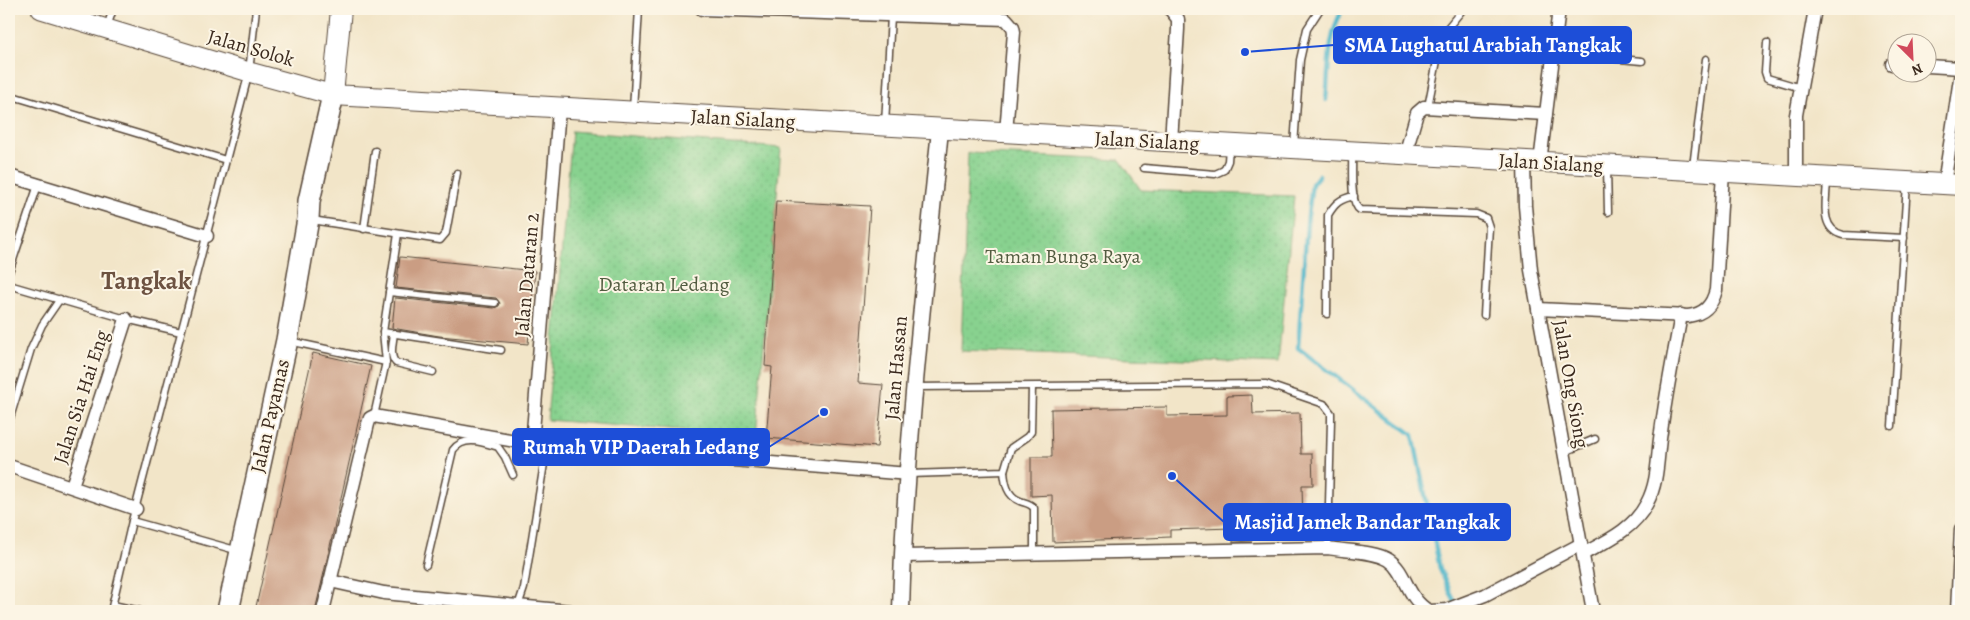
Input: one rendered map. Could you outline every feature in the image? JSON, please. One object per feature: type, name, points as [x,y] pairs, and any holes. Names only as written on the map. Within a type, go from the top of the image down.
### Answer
[{"type":"highway","name":"Jalan Payamas","points":[[228,611],[287,340],[308,219],[309,201],[339,96]]},
{"type":"main road","name":"Jalan Solok","points":[[41,9],[249,72],[339,96]]},
{"type":"main road","points":[[339,96],[341,9]]},
{"type":"main road","points":[[339,96],[354,9]]},
{"type":"main road","name":"Jalan Sialang","points":[[339,96],[1953,185]]},
{"type":"street","points":[[702,9],[858,12],[891,16],[962,13],[980,17],[1006,14],[1013,26],[1014,32],[1006,133]]},
{"type":"street","points":[[1170,9],[1178,19],[1171,142]]},
{"type":"street","name":"Jalan Ong Siong","points":[[1559,9],[1546,114],[1532,162],[1525,206],[1531,270],[1594,611]]},
{"type":"street","points":[[1796,176],[1796,115],[1815,9]]},
{"type":"street","points":[[1938,67],[1961,68]]},
{"type":"street","points":[[1953,185],[1961,72]]},
{"type":"street","points":[[1405,155],[1417,113],[1428,107],[1546,114]]},
{"type":"street","name":"Jalan Dataran 2","points":[[532,444],[559,109]]},
{"type":"street","name":"Jalan Hassan","points":[[902,611],[902,556],[908,474],[940,130]]},
{"type":"street","points":[[1538,309],[1681,315],[1696,315],[1704,311],[1714,298],[1723,172]]},
{"type":"street","points":[[9,176],[206,236]]},
{"type":"street","points":[[902,556],[1328,548],[1376,555],[1389,560],[1396,568],[1412,597],[1420,606],[1430,611],[1446,610],[1485,595],[1582,549],[1616,537],[1636,519],[1648,502],[1656,480],[1661,432],[1681,315]]},
{"type":"street","name":"Jalan Sia Hai Eng","points":[[72,486],[126,319]]},
{"type":"street","points":[[323,611],[368,424],[370,418],[374,416],[547,446],[908,474]]},
{"type":"street","points":[[9,466],[72,486],[134,515]]},
{"type":"street","points":[[1958,611],[1961,530]]},
{"type":"street","points":[[330,581],[384,593],[518,608],[570,611]]},
{"type":"lane","points":[[107,28],[113,9]]},
{"type":"lane","points":[[140,611],[112,608],[134,515],[249,72],[256,9]]},
{"type":"lane","points":[[633,113],[639,9]]},
{"type":"lane","points":[[1294,149],[1300,60],[1307,29],[1320,9]]},
{"type":"lane","points":[[1428,107],[1441,40],[1445,31],[1463,9]]},
{"type":"lane","points":[[885,127],[891,16]]},
{"type":"lane","points":[[1445,31],[1556,39]]},
{"type":"lane","points":[[1767,43],[1765,72],[1767,78],[1801,88]]},
{"type":"lane","points":[[1554,53],[1642,61]]},
{"type":"lane","points":[[1693,171],[1706,59]]},
{"type":"lane","points":[[9,95],[226,160]]},
{"type":"lane","points":[[1144,168],[1215,174],[1224,170],[1228,161],[1230,146]]},
{"type":"lane","points":[[364,228],[375,152]]},
{"type":"lane","points":[[1352,152],[1356,208],[1364,212],[1476,214],[1486,218],[1489,227],[1484,315]]},
{"type":"lane","points":[[1607,166],[1608,212]]},
{"type":"lane","points":[[308,219],[436,241],[444,238],[457,173]]},
{"type":"lane","points":[[1827,178],[1826,216],[1830,229],[1843,235],[1904,238]]},
{"type":"lane","points":[[1892,426],[1907,182]]},
{"type":"lane","points":[[9,272],[38,185]]},
{"type":"lane","points":[[1327,314],[1328,215],[1335,204],[1343,198],[1354,196]]},
{"type":"lane","points":[[374,416],[386,362],[383,332],[398,234]]},
{"type":"lane","points":[[9,285],[126,319],[181,332]]},
{"type":"lane","points":[[389,292],[496,303]]},
{"type":"lane","points":[[9,421],[31,349],[42,325],[60,299]]},
{"type":"lane","points":[[383,332],[501,350]]},
{"type":"lane","points":[[394,333],[392,360],[396,363],[433,372]]},
{"type":"lane","points":[[287,340],[386,362]]},
{"type":"lane","points":[[915,387],[1266,384],[1324,404],[1330,413],[1331,419],[1328,548]]},
{"type":"lane","points":[[1032,387],[1031,432],[1027,437],[1010,448],[1007,455],[1004,480],[1011,495],[1034,508],[1034,553]]},
{"type":"lane","points":[[1564,452],[1594,439]]},
{"type":"lane","points":[[426,565],[453,450],[458,444],[465,440],[498,447],[506,457],[513,475]]},
{"type":"lane","points":[[518,608],[524,588],[547,446]]},
{"type":"lane","points":[[908,474],[1004,471]]},
{"type":"lane","points":[[134,515],[240,551]]},
{"type":"green space","name":"Dataran Ledang","points":[[572,131],[781,148],[756,437],[547,420]]},
{"type":"green space","name":"Taman Bunga Raya","points":[[968,153],[1120,160],[1141,190],[1294,196],[1278,364],[961,351]]},
{"type":"building","points":[[776,201],[870,206],[858,383],[883,385],[877,447],[766,438],[772,367],[765,366]]},
{"type":"building","points":[[400,257],[535,271],[528,344],[439,336],[392,328],[395,298],[494,308],[499,306],[500,303],[496,298],[396,288]]},
{"type":"building","points":[[313,353],[371,366],[315,611],[255,611]]},
{"type":"building","points":[[1252,395],[1253,414],[1300,413],[1301,454],[1312,454],[1313,485],[1302,485],[1303,526],[1252,527],[1252,541],[1233,542],[1232,528],[1170,530],[1170,537],[1053,542],[1052,495],[1031,496],[1031,457],[1052,457],[1051,409],[1167,407],[1167,416],[1227,415],[1227,396]]},
{"type":"waterway","points":[[1326,100],[1331,42],[1343,9]]},
{"type":"waterway","points":[[1319,175],[1312,184],[1307,223],[1298,348],[1413,435],[1440,569],[1456,605]]},
{"type":"place","name":"SMA Lughatul Arabiah Tangkak","points":[[1245,52]]},
{"type":"place","name":"Rumah VIP Daerah Ledang","points":[[824,412]]},
{"type":"place","name":"Masjid Jamek Bandar Tangkak","points":[[1172,476]]},
{"type":"district","name":"Tangkak","points":[[146,281]]}]
